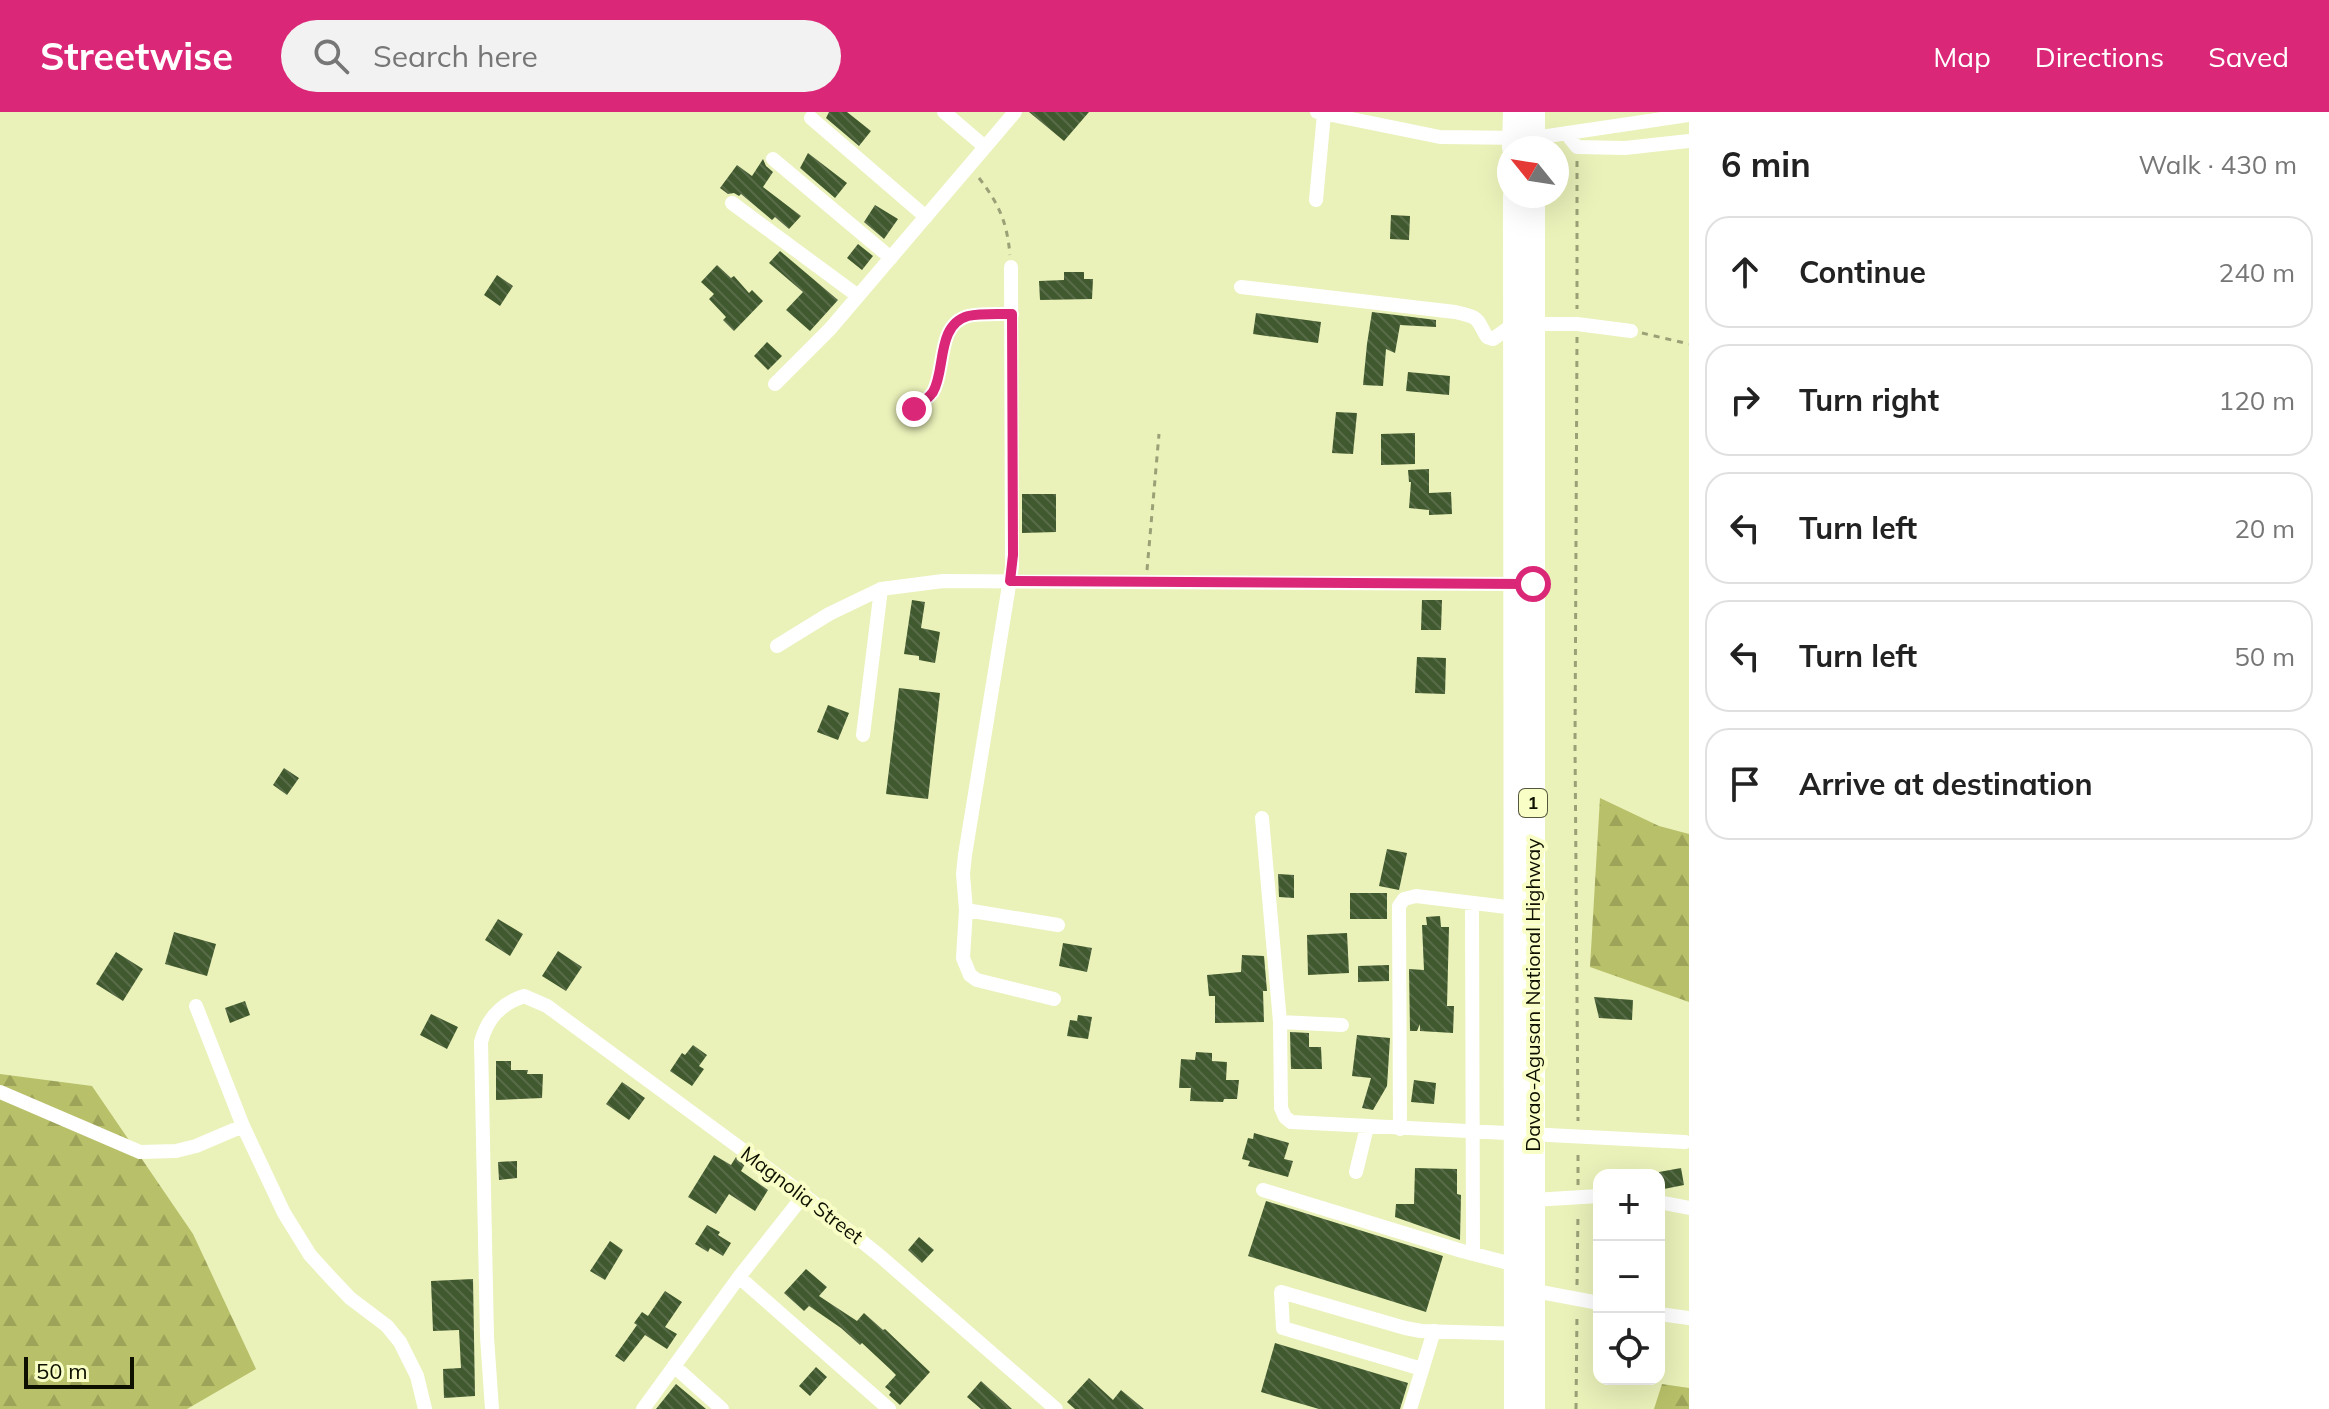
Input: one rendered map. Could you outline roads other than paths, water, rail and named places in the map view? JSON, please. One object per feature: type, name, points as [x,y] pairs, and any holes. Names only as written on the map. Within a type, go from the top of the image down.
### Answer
[{"type":"highway","points":[[1514,112],[1522,136]]},
{"type":"highway","points":[[1526,136],[1534,112]]},
{"type":"highway","name":"Davao-Agusan National Highway","points":[[1515,208],[1524,324]]},
{"type":"highway","name":"Davao-Agusan National Highway","points":[[1533,208],[1524,324],[1524,1134],[1516,1265],[1534,1409]]},
{"type":"highway","name":"Davao-Agusan National Highway","points":[[1515,1409],[1525,1334],[1535,1291],[1533,1200],[1524,1134],[1515,908],[1523,584]]},
{"type":"street","points":[[944,112],[985,147]]},
{"type":"street","points":[[775,384],[811,350],[1015,112]]},
{"type":"street","points":[[1316,200],[1320,113],[1440,137],[1497,141]]},
{"type":"street","points":[[1553,136],[1689,115]]},
{"type":"street","points":[[811,118],[926,217]]},
{"type":"street","points":[[1566,133],[1577,147],[1625,148],[1689,141]]},
{"type":"street","points":[[773,159],[891,258]]},
{"type":"street","points":[[732,203],[858,296]]},
{"type":"street","points":[[1011,267],[1013,555],[965,855],[963,958],[970,975],[977,980],[1054,999]]},
{"type":"street","points":[[1241,287],[1455,312],[1476,319],[1482,324],[1487,337],[1493,339],[1524,324],[1577,324],[1631,331]]},
{"type":"street","points":[[914,409],[933,392],[948,333],[958,320],[973,315],[1012,314]]},
{"type":"street","points":[[777,646],[829,614],[888,587],[943,581],[1523,584]]},
{"type":"street","points":[[863,735],[888,587]]},
{"type":"street","points":[[1262,818],[1280,1022],[1281,1108],[1291,1122],[1685,1142]]},
{"type":"street","points":[[1400,1129],[1399,906],[1404,899],[1416,896],[1515,908]]},
{"type":"street","points":[[1472,903],[1473,1254]]},
{"type":"street","points":[[966,910],[1058,925]]},
{"type":"street","name":"Magnolia Street","points":[[492,1409],[487,1337],[481,1042],[485,1026],[495,1013],[512,1000],[524,996],[570,1023],[804,1195],[880,1256],[1056,1409]]},
{"type":"street","points":[[196,1006],[243,1126],[284,1213],[310,1255],[350,1298],[387,1326],[400,1342],[417,1376],[425,1409]]},
{"type":"street","points":[[1280,1022],[1342,1025]]},
{"type":"street","points":[[0,1092],[140,1152],[176,1151],[196,1146],[243,1126]]},
{"type":"street","points":[[1356,1172],[1367,1127]]},
{"type":"street","points":[[1263,1190],[1516,1265]]},
{"type":"street","points":[[643,1409],[739,1277],[804,1195]]},
{"type":"street","points":[[1533,1200],[1593,1196]]},
{"type":"street","points":[[1665,1203],[1689,1208]]},
{"type":"street","points":[[739,1277],[889,1409]]},
{"type":"street","points":[[1535,1291],[1593,1302]]},
{"type":"street","points":[[1422,1369],[1283,1328],[1281,1292],[1421,1331],[1525,1334]]},
{"type":"street","points":[[1665,1315],[1689,1318]]},
{"type":"street","points":[[1410,1409],[1434,1331]]},
{"type":"street","points":[[674,1366],[722,1409]]}]
